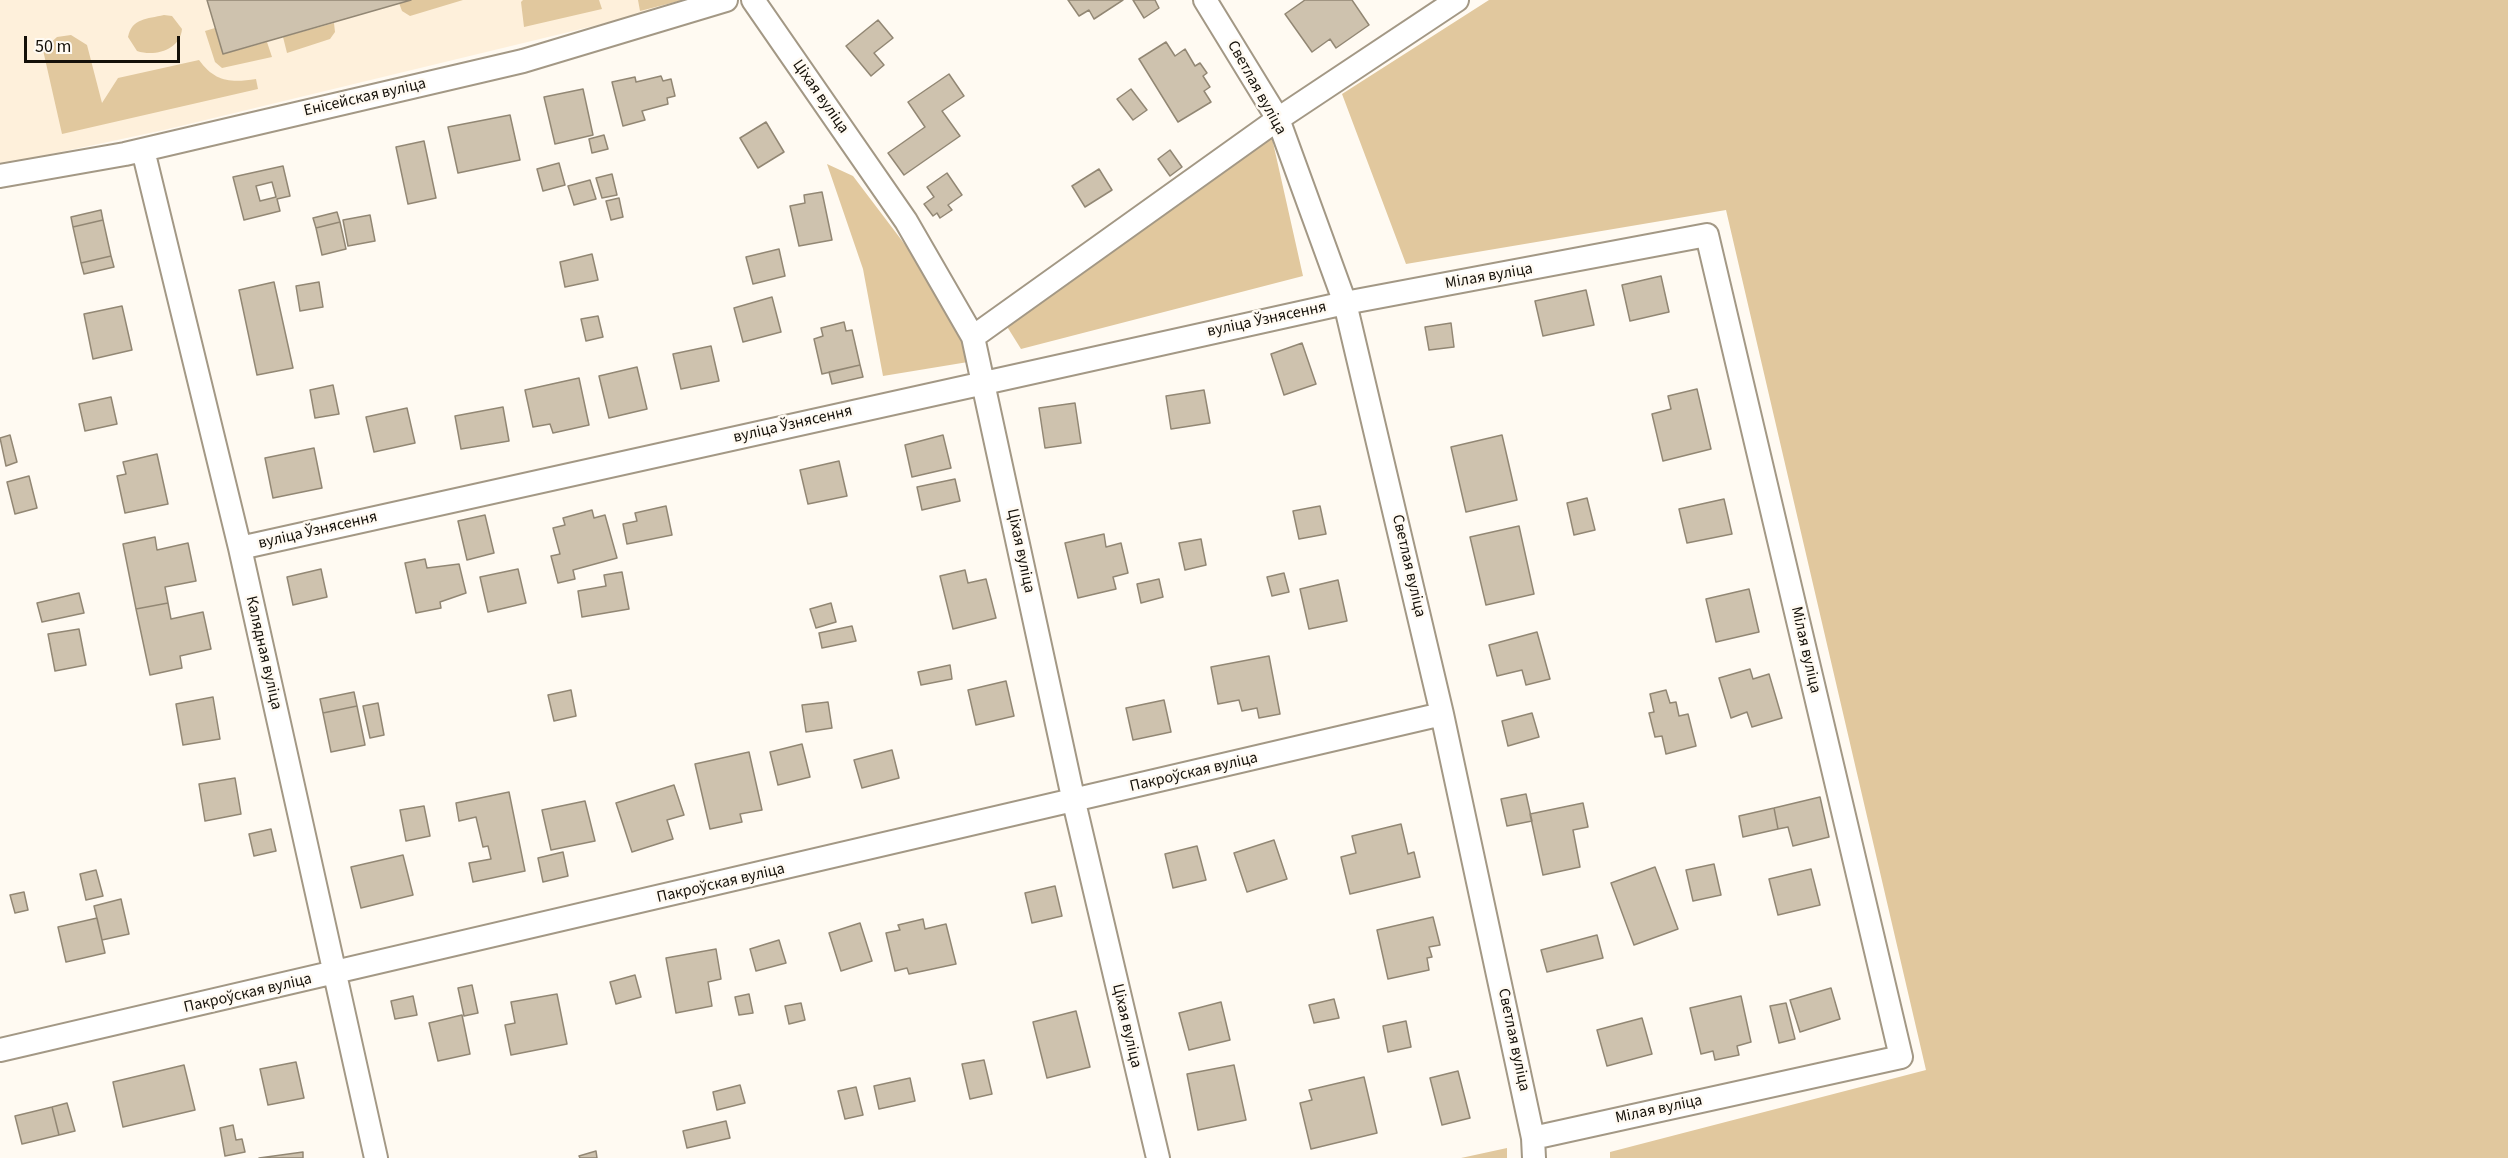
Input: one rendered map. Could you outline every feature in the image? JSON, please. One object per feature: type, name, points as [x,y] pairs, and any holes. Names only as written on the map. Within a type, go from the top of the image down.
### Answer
[{"type":"street","name":"Енісейская вуліца","points":[[0,176],[143,150],[523,61],[726,0]]},
{"type":"street","name":"Ціхая вуліца","points":[[753,0],[906,221],[973,337],[1074,802],[1158,1158]]},
{"type":"street","name":"Светлая вуліца","points":[[1205,0],[1278,119],[1345,303],[1442,714],[1533,1148]]},
{"type":"street","points":[[973,337],[1278,119],[1457,0]]},
{"type":"street","name":"Калядная вуліца","points":[[143,150],[240,548],[376,1158]]},
{"type":"street","name":"Мілая вуліца","points":[[1345,303],[1707,235],[1901,1057],[1533,1148]]},
{"type":"street","name":"вуліца Ўзнясення","points":[[240,548],[1345,303]]},
{"type":"street","name":"Пакроўская вуліца","points":[[0,1050],[1074,802],[1442,714]]},
{"type":"shaded area","points":[[0,0],[701,0],[164,130],[0,165]]},
{"type":"shaded area","points":[[411,0],[463,0],[410,16],[402,11],[399,3]]},
{"type":"shaded area","points":[[523,0],[599,0],[602,9],[524,27],[521,2]]},
{"type":"shaded area","points":[[638,0],[683,0],[640,11]]},
{"type":"shaded area","points":[[1489,0],[2508,0],[2508,1158],[1610,1158],[1610,1152],[1926,1070],[1726,210],[1406,264],[1342,94]]},
{"type":"shaded area","points":[[164,15],[172,16],[182,29],[177,42],[172,47],[159,52],[137,51],[128,37],[133,26],[141,20]]},
{"type":"shaded area","points":[[334,23],[335,32],[330,39],[287,53],[283,37]]},
{"type":"shaded area","points":[[215,28],[223,54],[267,42],[272,57],[222,68],[215,62],[205,31]]},
{"type":"shaded area","points":[[71,35],[87,45],[102,103],[118,78],[199,60],[217,77],[231,81],[256,79],[258,89],[62,134],[43,50],[57,37]]},
{"type":"shaded area","points":[[1272,138],[1303,276],[1021,349],[1006,325]]},
{"type":"shaded area","points":[[827,164],[853,176],[903,242],[937,290],[959,330],[968,362],[883,376],[863,269]]},
{"type":"shaded area","points":[[1507,1148],[1507,1158],[1461,1158]]},
{"type":"building","points":[[207,0],[411,0],[223,54]]},
{"type":"building","points":[[1068,0],[1123,0],[1094,19],[1089,10],[1079,16]]},
{"type":"building","points":[[1133,0],[1155,0],[1159,8],[1144,18]]},
{"type":"building","points":[[1305,0],[1352,0],[1369,25],[1336,48],[1330,39],[1312,52],[1285,14]]},
{"type":"building","points":[[878,20],[893,38],[874,53],[884,65],[871,76],[846,46]]},
{"type":"building","points":[[1166,42],[1175,56],[1185,49],[1195,66],[1200,63],[1207,73],[1203,76],[1210,87],[1204,91],[1211,102],[1178,122],[1139,59]]},
{"type":"building","points":[[949,74],[964,96],[942,111],[960,136],[904,175],[888,153],[925,127],[908,102]]},
{"type":"building","points":[[661,76],[663,81],[671,79],[675,96],[667,98],[668,104],[642,111],[645,120],[623,126],[612,82],[635,77],[636,82]]},
{"type":"building","points":[[583,89],[593,135],[555,144],[544,97]]},
{"type":"building","points":[[1131,89],[1147,110],[1133,120],[1117,99]]},
{"type":"building","points":[[510,115],[520,160],[458,173],[448,127]]},
{"type":"building","points":[[766,122],[784,152],[758,168],[740,138]]},
{"type":"building","points":[[604,135],[608,149],[592,153],[589,139]]},
{"type":"building","points":[[424,141],[436,198],[408,204],[396,147]]},
{"type":"building","points":[[1170,150],[1182,167],[1170,176],[1158,159]]},
{"type":"building","points":[[559,163],[565,185],[543,191],[537,169]]},
{"type":"building","points":[[283,166],[290,196],[277,199],[280,211],[244,220],[233,177]]},
{"type":"building","points":[[1099,169],[1112,190],[1085,207],[1072,186]]},
{"type":"building","points":[[947,173],[962,195],[948,205],[952,210],[940,218],[937,213],[933,216],[924,204],[934,197],[927,187]]},
{"type":"building","points":[[612,174],[617,195],[602,198],[596,178]]},
{"type":"building","points":[[590,180],[596,199],[574,205],[568,186]]},
{"type":"building","points":[[272,182],[276,197],[260,201],[256,186]]},
{"type":"building","points":[[822,192],[832,240],[799,246],[790,206],[805,203],[804,195]]},
{"type":"building","points":[[619,198],[623,217],[611,220],[606,201]]},
{"type":"building","points":[[101,210],[103,220],[73,227],[71,217]]},
{"type":"building","points":[[337,212],[340,222],[316,228],[313,218]]},
{"type":"building","points":[[370,215],[375,241],[348,246],[343,220]]},
{"type":"building","points":[[103,220],[111,256],[81,263],[73,227]]},
{"type":"building","points":[[340,222],[346,249],[322,255],[316,228]]},
{"type":"building","points":[[779,249],[785,276],[753,284],[746,257]]},
{"type":"building","points":[[592,254],[598,280],[565,287],[560,262]]},
{"type":"building","points":[[111,256],[114,267],[84,274],[81,263]]},
{"type":"building","points":[[1661,276],[1669,312],[1630,321],[1622,285]]},
{"type":"building","points":[[274,282],[293,368],[257,375],[239,290]]},
{"type":"building","points":[[319,282],[323,307],[300,311],[296,286]]},
{"type":"building","points":[[1586,290],[1594,325],[1543,336],[1535,301]]},
{"type":"building","points":[[772,297],[781,332],[743,342],[734,308]]},
{"type":"building","points":[[122,306],[132,350],[93,359],[84,314]]},
{"type":"building","points":[[598,316],[603,337],[586,341],[581,319]]},
{"type":"building","points":[[844,322],[846,331],[852,330],[860,365],[822,374],[814,339],[823,336],[821,328]]},
{"type":"building","points":[[1451,323],[1454,347],[1429,350],[1425,327]]},
{"type":"building","points":[[1302,343],[1316,384],[1284,395],[1271,354]]},
{"type":"building","points":[[711,346],[719,381],[681,389],[673,354]]},
{"type":"building","points":[[860,365],[863,377],[832,384],[829,372]]},
{"type":"building","points":[[637,367],[647,409],[609,418],[599,376]]},
{"type":"building","points":[[579,378],[589,425],[553,433],[550,424],[533,427],[525,390]]},
{"type":"building","points":[[333,385],[339,414],[315,418],[310,390]]},
{"type":"building","points":[[1697,389],[1711,449],[1663,461],[1652,414],[1671,409],[1668,396]]},
{"type":"building","points":[[1204,390],[1210,423],[1171,429],[1166,396]]},
{"type":"building","points":[[111,397],[117,424],[85,431],[79,404]]},
{"type":"building","points":[[1075,403],[1081,443],[1045,448],[1039,408]]},
{"type":"building","points":[[503,407],[509,441],[461,449],[455,416]]},
{"type":"building","points":[[407,408],[415,443],[374,452],[366,417]]},
{"type":"building","points":[[10,435],[17,462],[6,466],[0,438]]},
{"type":"building","points":[[943,435],[951,468],[912,477],[905,445]]},
{"type":"building","points":[[1502,435],[1517,500],[1466,512],[1451,447]]},
{"type":"building","points":[[314,448],[322,488],[273,498],[265,458]]},
{"type":"building","points":[[157,454],[168,504],[125,513],[117,476],[126,474],[123,462]]},
{"type":"building","points":[[839,461],[847,496],[808,504],[800,470]]},
{"type":"building","points":[[29,476],[37,508],[15,514],[7,482]]},
{"type":"building","points":[[955,479],[960,501],[922,510],[917,487]]},
{"type":"building","points":[[1587,498],[1595,530],[1574,535],[1567,503]]},
{"type":"building","points":[[1724,499],[1732,534],[1687,543],[1679,509]]},
{"type":"building","points":[[666,506],[672,535],[627,544],[623,524],[637,521],[635,513]]},
{"type":"building","points":[[1320,506],[1326,534],[1299,539],[1293,511]]},
{"type":"building","points":[[592,510],[594,518],[605,515],[617,558],[573,570],[575,579],[558,583],[551,556],[560,554],[553,528],[565,525],[563,518]]},
{"type":"building","points":[[485,515],[494,553],[467,560],[458,521]]},
{"type":"building","points":[[1519,526],[1534,594],[1486,605],[1470,537]]},
{"type":"building","points":[[1104,534],[1106,547],[1121,543],[1128,573],[1113,577],[1116,589],[1078,598],[1065,543]]},
{"type":"building","points":[[155,537],[157,550],[188,543],[196,581],[165,587],[168,603],[136,609],[123,544]]},
{"type":"building","points":[[1201,539],[1206,565],[1185,570],[1179,543]]},
{"type":"building","points":[[425,559],[427,568],[459,564],[466,593],[440,602],[441,608],[416,613],[405,563]]},
{"type":"building","points":[[321,569],[327,597],[293,605],[287,577]]},
{"type":"building","points":[[518,569],[526,603],[488,612],[480,577]]},
{"type":"building","points":[[965,570],[968,583],[986,579],[996,618],[953,629],[940,576]]},
{"type":"building","points":[[622,572],[629,609],[582,617],[578,591],[606,586],[604,575]]},
{"type":"building","points":[[1284,573],[1289,592],[1272,596],[1267,577]]},
{"type":"building","points":[[1159,579],[1163,597],[1141,603],[1137,584]]},
{"type":"building","points":[[1338,580],[1347,621],[1309,629],[1300,589]]},
{"type":"building","points":[[1749,589],[1759,632],[1716,642],[1706,599]]},
{"type":"building","points":[[79,593],[84,613],[42,622],[37,603]]},
{"type":"building","points":[[168,603],[171,619],[203,612],[211,649],[180,656],[182,668],[150,675],[136,609]]},
{"type":"building","points":[[831,603],[836,622],[816,628],[810,609]]},
{"type":"building","points":[[852,626],[856,641],[822,648],[819,633]]},
{"type":"building","points":[[79,629],[86,665],[55,671],[48,634]]},
{"type":"building","points":[[1537,632],[1550,679],[1526,685],[1522,670],[1497,676],[1489,645]]},
{"type":"building","points":[[1269,656],[1280,714],[1259,718],[1257,708],[1242,711],[1239,700],[1218,704],[1211,667]]},
{"type":"building","points":[[950,665],[952,679],[921,685],[918,672]]},
{"type":"building","points":[[1750,669],[1753,679],[1769,674],[1782,718],[1752,727],[1747,712],[1731,718],[1719,678]]},
{"type":"building","points":[[1006,681],[1014,716],[976,725],[968,690]]},
{"type":"building","points":[[571,690],[576,716],[554,721],[548,695]]},
{"type":"building","points":[[1666,690],[1670,703],[1676,702],[1679,716],[1688,714],[1696,746],[1666,754],[1662,736],[1655,737],[1649,713],[1654,712],[1650,694]]},
{"type":"building","points":[[354,692],[357,706],[323,713],[320,699]]},
{"type":"building","points":[[213,697],[220,739],[183,745],[176,704]]},
{"type":"building","points":[[1164,700],[1171,732],[1133,740],[1126,708]]},
{"type":"building","points":[[828,702],[832,728],[806,732],[802,705]]},
{"type":"building","points":[[378,703],[384,735],[370,738],[363,706]]},
{"type":"building","points":[[357,706],[365,745],[331,752],[323,713]]},
{"type":"building","points":[[1532,713],[1539,737],[1508,746],[1502,721]]},
{"type":"building","points":[[802,744],[810,777],[778,785],[770,752]]},
{"type":"building","points":[[892,750],[899,778],[862,788],[854,760]]},
{"type":"building","points":[[749,752],[762,810],[740,814],[742,822],[710,829],[695,764]]},
{"type":"building","points":[[235,778],[241,814],[205,821],[199,784]]},
{"type":"building","points":[[674,785],[684,815],[667,820],[673,839],[632,852],[616,803]]},
{"type":"building","points":[[509,792],[525,871],[473,882],[469,863],[491,859],[488,846],[483,847],[476,817],[459,821],[456,803]]},
{"type":"building","points":[[1526,794],[1532,821],[1507,826],[1501,799]]},
{"type":"building","points":[[1820,797],[1829,837],[1793,846],[1788,827],[1778,829],[1774,808]]},
{"type":"building","points":[[585,801],[595,841],[551,850],[542,810]]},
{"type":"building","points":[[1583,803],[1588,827],[1573,830],[1580,867],[1543,875],[1530,814]]},
{"type":"building","points":[[424,806],[430,836],[406,841],[400,810]]},
{"type":"building","points":[[1774,808],[1778,829],[1743,837],[1739,816]]},
{"type":"building","points":[[1401,824],[1408,854],[1414,852],[1420,877],[1350,894],[1341,857],[1356,853],[1352,836]]},
{"type":"building","points":[[271,829],[276,851],[254,856],[249,834]]},
{"type":"building","points":[[1274,840],[1287,879],[1247,892],[1234,853]]},
{"type":"building","points":[[1197,846],[1206,880],[1173,888],[1165,854]]},
{"type":"building","points":[[563,852],[568,876],[543,882],[538,858]]},
{"type":"building","points":[[403,855],[413,895],[361,908],[351,867]]},
{"type":"building","points":[[1714,864],[1721,895],[1693,901],[1686,870]]},
{"type":"building","points":[[1655,867],[1678,929],[1634,945],[1611,883]]},
{"type":"building","points":[[1811,869],[1820,905],[1778,915],[1769,879]]},
{"type":"building","points":[[96,870],[103,896],[86,900],[80,874]]},
{"type":"building","points":[[1055,886],[1062,916],[1032,923],[1025,893]]},
{"type":"building","points":[[24,892],[28,910],[15,913],[10,895]]},
{"type":"building","points":[[121,899],[129,934],[102,940],[94,906]]},
{"type":"building","points":[[1433,917],[1440,945],[1429,947],[1432,957],[1427,958],[1429,970],[1388,979],[1377,930]]},
{"type":"building","points":[[97,918],[105,953],[66,962],[58,927]]},
{"type":"building","points":[[923,919],[925,929],[946,924],[956,964],[909,974],[907,968],[895,971],[886,933],[900,930],[898,925]]},
{"type":"building","points":[[860,923],[872,961],[841,971],[829,933]]},
{"type":"building","points":[[1597,935],[1603,958],[1547,972],[1541,950]]},
{"type":"building","points":[[779,940],[786,963],[756,971],[750,949]]},
{"type":"building","points":[[716,949],[721,979],[708,982],[712,1006],[676,1013],[666,958]]},
{"type":"building","points":[[635,975],[641,997],[616,1004],[610,982]]},
{"type":"building","points":[[472,985],[478,1013],[464,1016],[458,988]]},
{"type":"building","points":[[1831,988],[1840,1019],[1800,1032],[1790,1000]]},
{"type":"building","points":[[557,994],[567,1044],[511,1055],[505,1025],[515,1023],[511,1002]]},
{"type":"building","points":[[749,994],[753,1013],[739,1015],[735,997]]},
{"type":"building","points":[[413,996],[417,1015],[395,1019],[391,1001]]},
{"type":"building","points":[[1741,996],[1751,1042],[1737,1046],[1739,1055],[1715,1060],[1713,1051],[1701,1054],[1690,1008]]},
{"type":"building","points":[[1334,999],[1339,1018],[1314,1023],[1309,1005]]},
{"type":"building","points":[[1221,1002],[1230,1040],[1189,1050],[1179,1013]]},
{"type":"building","points":[[801,1003],[805,1020],[789,1024],[785,1006]]},
{"type":"building","points":[[1786,1003],[1795,1039],[1779,1043],[1770,1006]]},
{"type":"building","points":[[1076,1011],[1090,1067],[1047,1078],[1033,1022]]},
{"type":"building","points":[[462,1015],[470,1054],[438,1061],[429,1023]]},
{"type":"building","points":[[1642,1018],[1652,1054],[1607,1066],[1597,1030]]},
{"type":"building","points":[[1406,1021],[1411,1047],[1388,1052],[1383,1026]]},
{"type":"building","points":[[984,1060],[992,1094],[970,1099],[962,1064]]},
{"type":"building","points":[[296,1062],[304,1098],[268,1105],[260,1069]]},
{"type":"building","points":[[184,1065],[195,1110],[123,1127],[113,1082]]},
{"type":"building","points":[[1234,1065],[1246,1120],[1198,1130],[1187,1074]]},
{"type":"building","points":[[1458,1071],[1470,1118],[1442,1125],[1430,1078]]},
{"type":"building","points":[[1364,1077],[1377,1133],[1311,1149],[1300,1103],[1312,1100],[1309,1090]]},
{"type":"building","points":[[910,1078],[915,1101],[879,1109],[874,1086]]},
{"type":"building","points":[[740,1085],[745,1103],[717,1110],[713,1092]]},
{"type":"building","points":[[856,1087],[863,1115],[845,1119],[838,1091]]},
{"type":"building","points":[[67,1103],[75,1131],[59,1135],[52,1107]]},
{"type":"building","points":[[52,1107],[59,1135],[22,1144],[15,1116]]},
{"type":"building","points":[[726,1121],[730,1138],[687,1148],[683,1131]]},
{"type":"building","points":[[233,1125],[236,1140],[242,1139],[245,1152],[225,1156],[220,1128]]},
{"type":"building","points":[[596,1151],[597,1158],[580,1158],[579,1156]]},
{"type":"building","points":[[303,1152],[303,1158],[259,1158]]}]
